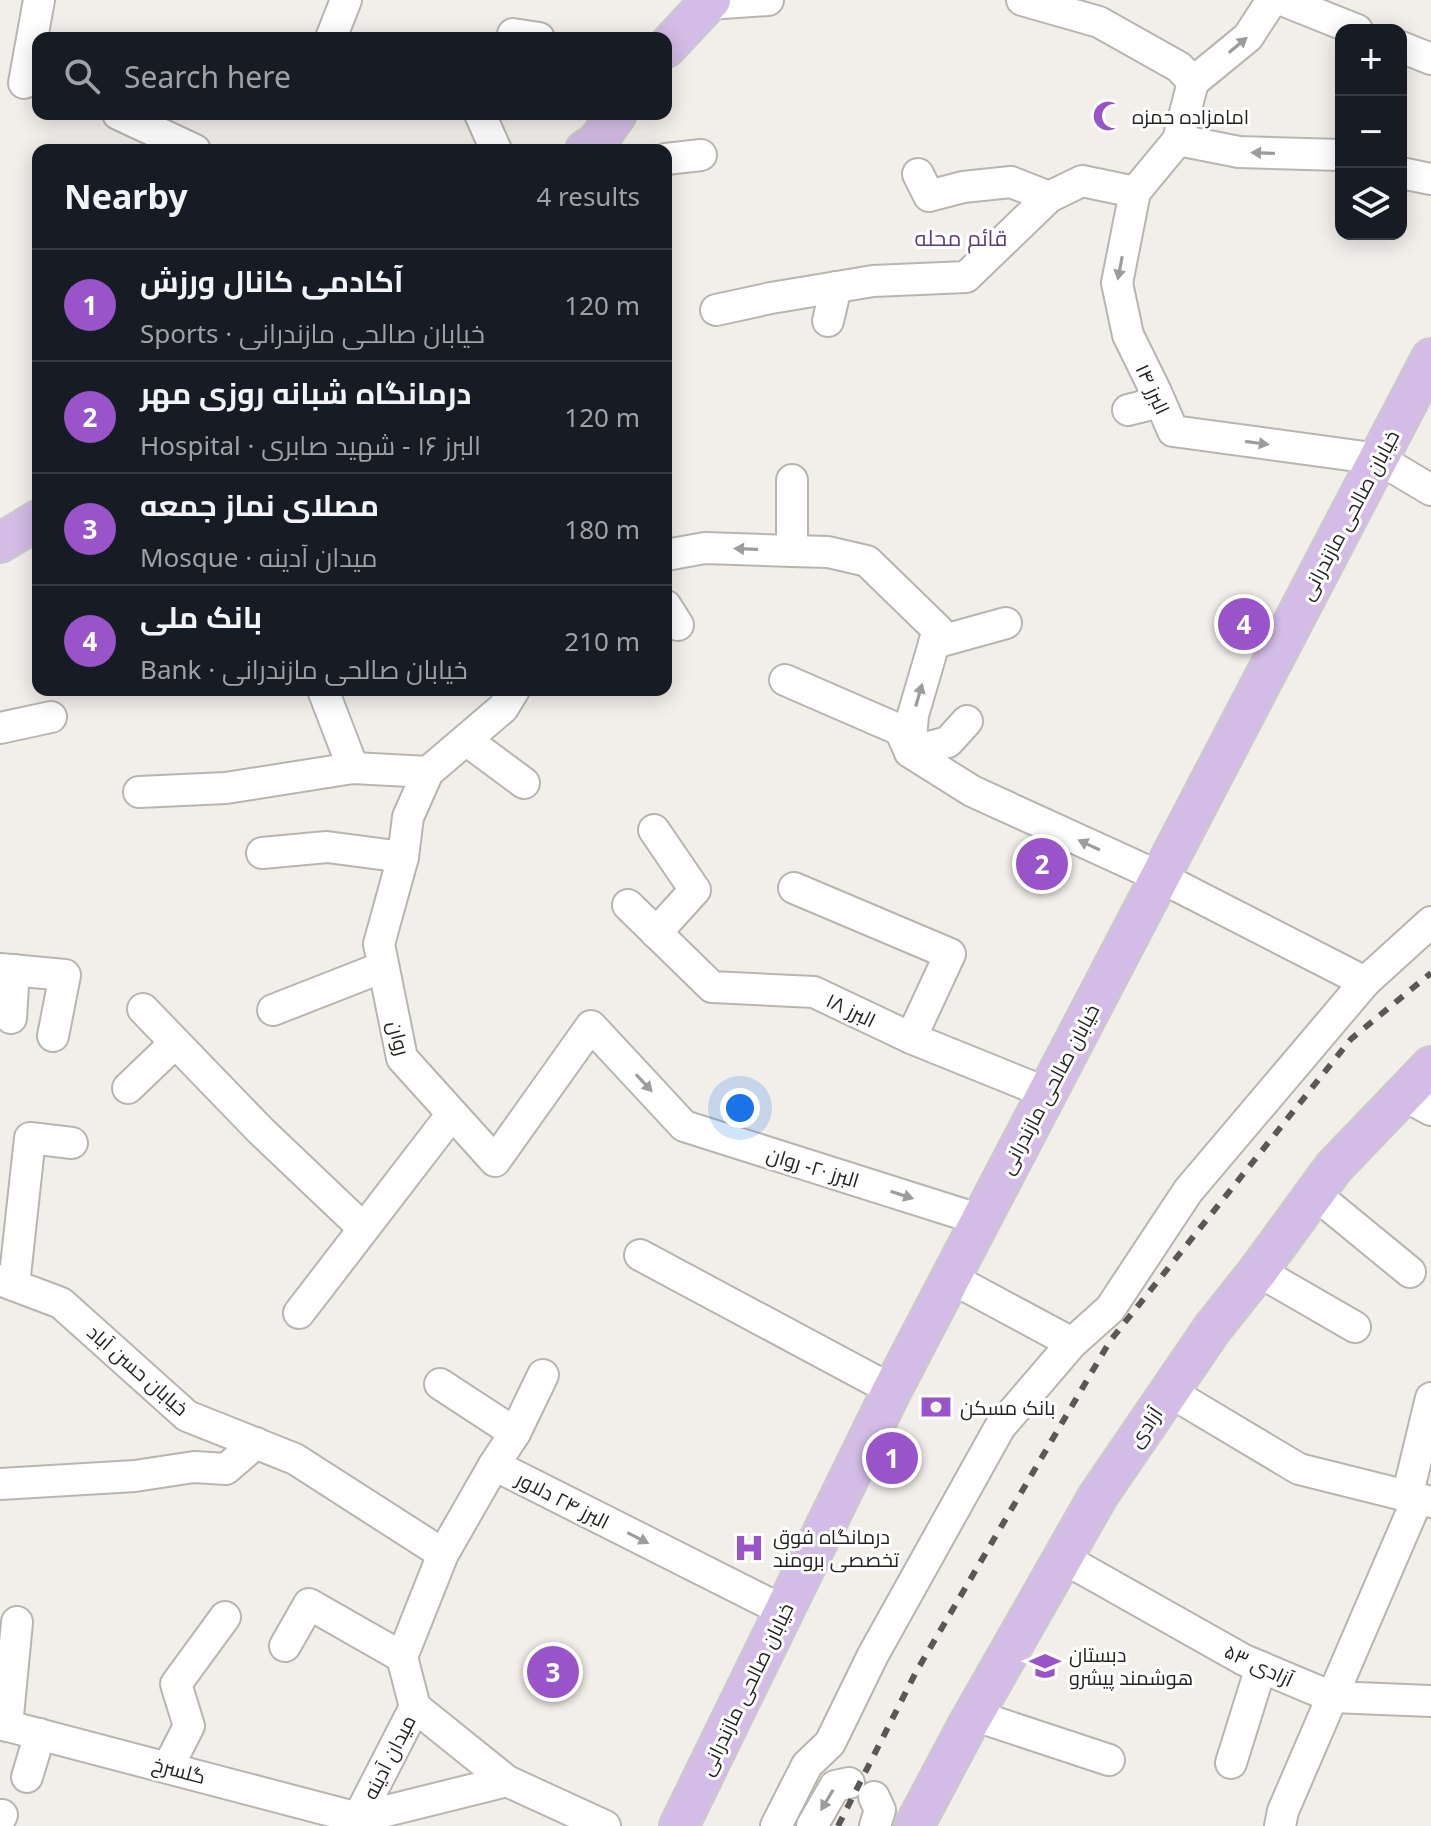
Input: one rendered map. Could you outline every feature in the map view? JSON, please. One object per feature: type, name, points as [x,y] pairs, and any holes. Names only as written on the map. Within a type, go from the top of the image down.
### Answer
[{"type":"main road","points":[[672,42],[710,2]]},
{"type":"main road","name":"خیابان صالحی مازندرانی","points":[[679,1826],[892,1390],[1431,358]]},
{"type":"main road","points":[[0,543],[32,524]]},
{"type":"main road","name":"آزادی","points":[[914,1826],[973,1715],[1098,1496],[1212,1329],[1334,1167],[1417,1103],[1431,1066]]},
{"type":"street","points":[[32,32],[39,0]]},
{"type":"street","points":[[333,32],[346,0]]},
{"type":"street","points":[[710,2],[768,0]]},
{"type":"street","points":[[1022,0],[1095,11],[1179,67],[1193,82]]},
{"type":"street","points":[[1272,0],[1248,37],[1193,82],[1178,140],[1239,152],[1335,155]]},
{"type":"street","points":[[1282,0],[1342,24]]},
{"type":"street","points":[[21,83],[32,32]]},
{"type":"street","points":[[1407,49],[1431,59]]},
{"type":"street","points":[[131,120],[182,144]]},
{"type":"street","points":[[483,120],[493,144]]},
{"type":"street","name":"البرز ۱۴","points":[[1178,140],[1135,192],[1117,283],[1128,335],[1160,402],[1171,438],[1379,459]]},
{"type":"street","points":[[672,158],[701,155]]},
{"type":"street","points":[[918,174],[929,196],[963,187],[1011,182],[1049,197]]},
{"type":"street","points":[[1407,174],[1431,179]]},
{"type":"street","points":[[716,310],[873,281],[966,277],[1049,197],[1082,181],[1135,192]]},
{"type":"street","points":[[828,321],[836,287]]},
{"type":"street","points":[[1128,410],[1160,402]]},
{"type":"street","points":[[1379,459],[1431,490]]},
{"type":"street","points":[[792,480],[792,551]]},
{"type":"street","points":[[672,554],[705,548],[828,552],[867,561],[938,630],[913,715],[910,752]]},
{"type":"street","points":[[934,643],[1006,623]]},
{"type":"street","points":[[785,680],[900,730],[910,752],[972,791],[1160,877],[1365,982]]},
{"type":"street","points":[[325,696],[353,768]]},
{"type":"street","name":"روان","points":[[510,696],[503,708],[428,772],[408,817],[403,857],[379,944],[402,1058],[495,1161],[591,1026]]},
{"type":"street","points":[[0,728],[51,717]]},
{"type":"street","points":[[910,752],[948,742],[967,721]]},
{"type":"street","points":[[466,740],[524,783]]},
{"type":"street","points":[[139,792],[226,788],[353,768],[428,772]]},
{"type":"street","points":[[654,830],[695,890],[656,933]]},
{"type":"street","points":[[262,853],[327,847],[403,857]]},
{"type":"street","points":[[794,888],[950,954],[911,1038]]},
{"type":"street","name":"البرز ۱۸","points":[[628,905],[712,987],[814,992],[911,1038],[1047,1093]]},
{"type":"street","points":[[776,1826],[807,1765],[830,1743],[873,1655],[1000,1427],[1072,1343],[1110,1309],[1188,1191],[1365,982],[1431,922]]},
{"type":"street","points":[[273,1010],[383,967]]},
{"type":"street","points":[[11,1018],[7,970],[65,975],[53,1036]]},
{"type":"street","points":[[143,1009],[260,1130],[363,1228]]},
{"type":"street","name":"البرز ۲۰- روان","points":[[591,1026],[684,1126],[981,1220]]},
{"type":"street","points":[[128,1088],[175,1043]]},
{"type":"street","points":[[299,1313],[452,1114]]},
{"type":"street","points":[[7,1282],[30,1138],[72,1143]]},
{"type":"street","points":[[1315,1194],[1410,1272]]},
{"type":"street","points":[[640,1255],[892,1390]]},
{"type":"street","points":[[1258,1271],[1355,1327]]},
{"type":"street","points":[[951,1278],[1072,1343]]},
{"type":"street","name":"خیابان حسن آباد","points":[[7,1282],[61,1303],[187,1416],[295,1459],[443,1554]]},
{"type":"street","points":[[494,1465],[515,1433],[543,1375]]},
{"type":"street","points":[[440,1384],[515,1433]]},
{"type":"street","points":[[1170,1392],[1299,1469],[1418,1500]]},
{"type":"street","points":[[1280,1826],[1283,1811],[1418,1500],[1431,1398]]},
{"type":"street","points":[[0,1484],[135,1476],[194,1467],[226,1469],[256,1443]]},
{"type":"street","name":"البرز ۲۴ دلاور","points":[[402,1657],[443,1554],[494,1465],[784,1611]]},
{"type":"street","name":"آزادی ۵۳","points":[[1063,1558],[1231,1653],[1332,1697]]},
{"type":"street","points":[[285,1646],[309,1604],[402,1657],[415,1707]]},
{"type":"street","points":[[168,1767],[189,1726],[176,1684],[225,1617]]},
{"type":"street","points":[[4,1725],[17,1622]]},
{"type":"street","points":[[1231,1763],[1261,1667]]},
{"type":"street","points":[[1332,1697],[1431,1701]]},
{"type":"street","name":"میدان آدینه","points":[[355,1822],[415,1707],[507,1781]]},
{"type":"street","points":[[973,1715],[1109,1760]]},
{"type":"street","name":"گلسرخ","points":[[4,1725],[168,1767],[355,1822]]},
{"type":"street","points":[[27,1777],[40,1734]]},
{"type":"street","points":[[507,1781],[605,1826]]},
{"type":"street","name":"میدان آدینه","points":[[355,1822],[507,1781]]},
{"type":"street","points":[[812,1826],[835,1786],[866,1802]]},
{"type":"railway","points":[[838,1826],[916,1672],[1110,1341],[1351,1039],[1431,973]]},
{"type":"place","name":"امامزاده حمزه","points":[[1108,116]]},
{"type":"place","name":"بانک ملی","points":[[1244,624]]},
{"type":"place","name":"درمانگاه شبانه روزی مهر","points":[[1042,864]]},
{"type":"place","name":"بانک مسکن","points":[[936,1407]]},
{"type":"place","name":"آکادمی کانال ورزش","points":[[892,1458]]},
{"type":"place","name":"درمانگاه فوق تخصصی برومند","points":[[749,1548]]},
{"type":"place","name":"دبستان هوشمند پیشرو","points":[[1045,1666]]},
{"type":"place","name":"مصلای نماز جمعه","points":[[553,1672]]},
{"type":"district","name":"قائم محله","points":[[961,237]]}]
